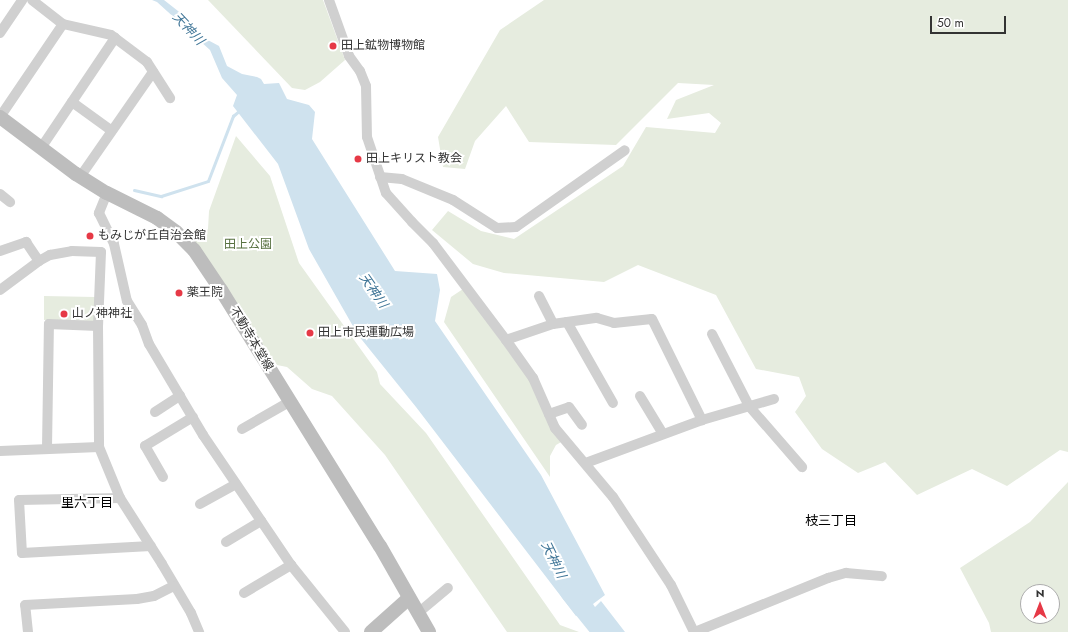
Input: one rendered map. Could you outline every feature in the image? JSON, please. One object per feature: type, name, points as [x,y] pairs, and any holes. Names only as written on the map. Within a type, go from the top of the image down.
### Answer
[{"type":"main road","name":"不動寺本堂線","points":[[0,117],[80,177],[107,193],[157,218],[176,232],[189,245],[221,290],[289,402],[380,546],[429,632]]},
{"type":"main road","points":[[371,632],[409,598]]},
{"type":"street","points":[[0,33],[22,0]]},
{"type":"street","points":[[32,0],[63,24],[111,35],[147,62],[170,98]]},
{"type":"street","points":[[329,0],[348,56],[360,70],[366,86],[367,137],[386,193],[433,243],[533,378],[555,428],[586,463],[613,497],[671,585],[694,632],[828,578],[846,573],[882,576]]},
{"type":"street","points":[[0,117],[63,24]]},
{"type":"street","points":[[41,148],[115,38]]},
{"type":"street","points":[[80,177],[153,72]]},
{"type":"street","points":[[72,102],[112,131]]},
{"type":"street","points":[[380,177],[402,179],[453,200],[497,228],[516,226],[625,150]]},
{"type":"street","points":[[107,193],[98,213],[114,244],[127,301],[142,325],[149,344],[193,417],[261,521],[291,565],[345,632]]},
{"type":"street","points":[[0,194],[10,202]]},
{"type":"street","points":[[0,251],[26,242],[40,261]]},
{"type":"street","points":[[0,290],[50,255],[72,251],[101,252],[98,326],[99,447],[120,498],[191,613],[198,631]]},
{"type":"street","points":[[539,296],[554,324]]},
{"type":"street","points":[[506,340],[554,324],[567,322],[597,318],[614,323],[652,320],[702,420]]},
{"type":"street","points":[[567,322],[614,403]]},
{"type":"street","points":[[47,448],[49,324],[98,326]]},
{"type":"street","points":[[712,334],[749,406],[802,467]]},
{"type":"street","points":[[155,412],[180,396]]},
{"type":"street","points":[[640,396],[663,434]]},
{"type":"street","points":[[586,463],[702,420],[774,399]]},
{"type":"street","points":[[242,429],[289,402]]},
{"type":"street","points":[[549,414],[569,407],[582,425]]},
{"type":"street","points":[[163,477],[145,446],[193,417]]},
{"type":"street","points":[[0,451],[99,447]]},
{"type":"street","points":[[200,504],[236,484]]},
{"type":"street","points":[[120,498],[19,500],[22,553],[151,546]]},
{"type":"street","points":[[226,542],[261,521]]},
{"type":"street","points":[[244,593],[291,565]]},
{"type":"street","points":[[28,632],[25,605],[137,599],[154,596],[174,586]]},
{"type":"street","points":[[418,613],[448,588]]},
{"type":"green space","points":[[208,0],[323,0],[345,60],[320,82],[305,90],[292,88]]},
{"type":"green space","points":[[544,0],[1068,0],[1068,452],[1060,450],[1007,486],[972,469],[917,495],[885,462],[858,473],[822,449],[795,412],[806,396],[799,377],[756,369],[716,295],[638,265],[604,282],[504,273],[473,264],[432,230],[448,211],[481,231],[514,239],[623,166],[646,127],[715,133],[721,123],[709,113],[667,119],[676,100],[714,85],[678,83],[616,145],[529,142],[506,106],[475,141],[465,169],[443,167],[438,137],[500,30]]},
{"type":"green space","name":"田上公園","points":[[236,136],[270,176],[299,263],[377,372],[380,384],[426,433],[560,625],[579,632],[507,632],[385,455],[332,396],[312,389],[287,367],[277,365],[192,240],[208,229],[209,211]]},
{"type":"green space","points":[[463,289],[534,386],[563,441],[556,445],[550,456],[550,477],[444,322],[451,297]]},
{"type":"green space","points":[[44,296],[95,297],[94,321],[44,320]]},
{"type":"green space","points":[[1068,482],[1068,632],[991,632],[989,623],[960,568],[1030,522]]},
{"type":"water","points":[[152,0],[164,0],[178,11],[204,38],[219,46],[227,66],[242,74],[257,77],[261,79],[264,84],[279,83],[287,99],[309,105],[315,112],[312,139],[395,271],[437,274],[440,290],[435,321],[541,475],[605,595],[593,604],[595,607],[601,601],[625,632],[595,632],[584,615],[589,610],[588,607],[576,616],[416,407],[358,335],[309,249],[278,164],[233,106],[237,95],[222,78],[210,50],[157,2]]},
{"type":"waterway","points":[[134,190],[161,196],[208,181],[233,116],[240,110]]},
{"type":"waterway","name":"天神川","points":[[569,592],[601,632]]},
{"type":"place","name":"田上鉱物博物館","points":[[333,46]]},
{"type":"place","name":"田上キリスト教会","points":[[358,159]]},
{"type":"place","name":"もみじが丘自治会館","points":[[90,236]]},
{"type":"place","name":"薬王院","points":[[179,293]]},
{"type":"place","name":"山ノ神神社","points":[[64,314]]},
{"type":"place","name":"田上市民運動広場","points":[[310,333]]},
{"type":"district","name":"里六丁目","points":[[87,503]]},
{"type":"district","name":"枝三丁目","points":[[831,521]]}]
